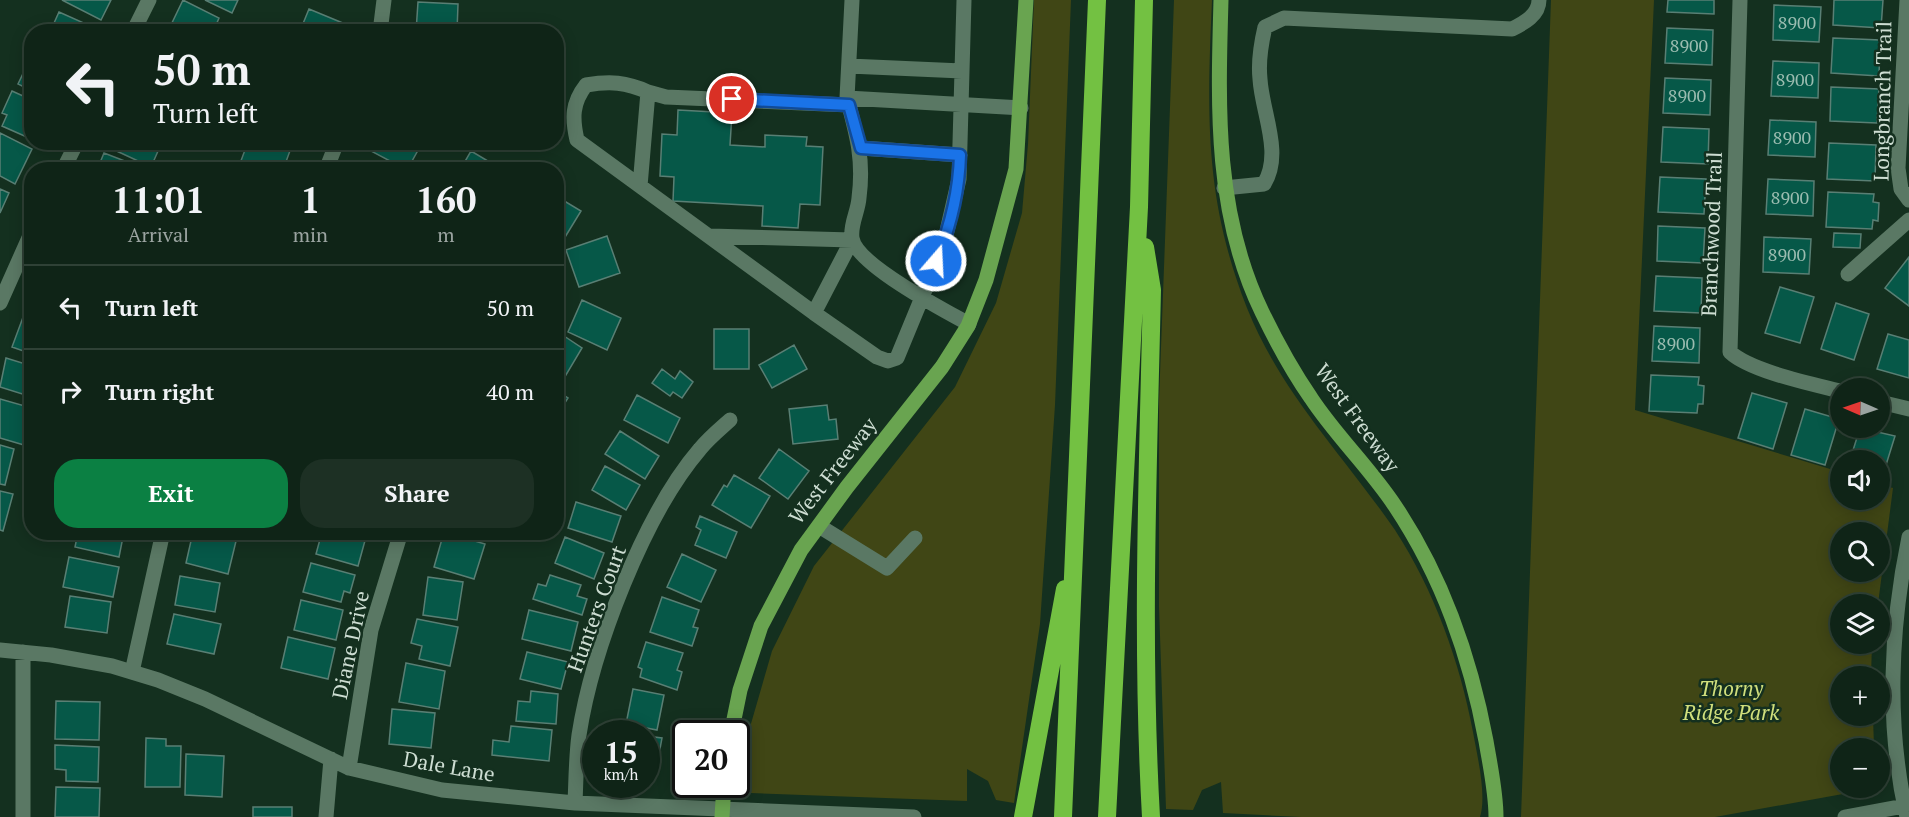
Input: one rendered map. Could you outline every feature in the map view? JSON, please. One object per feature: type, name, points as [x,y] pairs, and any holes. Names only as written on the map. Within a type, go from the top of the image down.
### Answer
[{"type":"highway","points":[[1063,817],[1097,0]]},
{"type":"highway","points":[[1107,817],[1139,207],[1144,0]]},
{"type":"highway","points":[[1139,207],[1152,290],[1145,603],[1146,731],[1151,817]]},
{"type":"highway","points":[[1023,817],[1058,616],[1073,555]]},
{"type":"highway","points":[[1053,817],[1065,779]]},
{"type":"main road","name":"West Freeway","points":[[734,720],[740,690],[761,626],[801,550],[942,367],[969,324],[986,280],[1016,169],[1026,0]]},
{"type":"main road","name":"West Freeway","points":[[1221,0],[1218,110],[1224,188],[1245,268],[1262,311],[1311,398],[1394,504],[1427,559],[1448,604],[1462,641],[1481,713],[1496,817]]},
{"type":"main road","points":[[722,813],[723,798]]},
{"type":"street","points":[[137,24],[149,0]]},
{"type":"street","points":[[381,24],[384,0]]},
{"type":"street","points":[[814,313],[852,240],[853,220],[859,200],[861,148],[848,102],[852,0]]},
{"type":"street","points":[[964,0],[960,107],[959,179],[944,243],[897,358],[888,361],[878,357],[577,140],[573,122],[575,99],[586,85],[608,81],[626,84],[666,97],[960,107],[1021,108]]},
{"type":"street","points":[[1224,188],[1264,184],[1272,171],[1270,131],[1260,79],[1260,50],[1264,27],[1284,18],[1512,29],[1528,20],[1539,6],[1539,0]]},
{"type":"street","name":"Branchwood Trail","points":[[1740,0],[1730,352],[1737,358],[1788,377],[1830,388]]},
{"type":"street","name":"Longbranch Trail","points":[[1907,0],[1898,168],[1901,189],[1909,201]]},
{"type":"street","points":[[849,66],[962,71]]},
{"type":"street","points":[[640,186],[648,92]]},
{"type":"street","points":[[861,148],[960,155]]},
{"type":"street","points":[[1848,274],[1909,220]]},
{"type":"street","points":[[710,236],[852,240]]},
{"type":"street","points":[[852,240],[861,256],[921,297],[969,324]]},
{"type":"street","points":[[0,303],[24,249]]},
{"type":"street","points":[[1890,404],[1909,409]]},
{"type":"street","name":"Hunters Court","points":[[575,804],[579,736],[592,681],[623,586],[661,506],[700,449],[730,420]]},
{"type":"street","points":[[819,526],[887,568],[915,538]]},
{"type":"street","points":[[1845,817],[1905,811],[1894,653],[1909,537]]},
{"type":"street","points":[[132,672],[161,540]]},
{"type":"street","name":"Diane Drive","points":[[349,768],[371,630],[399,540]]},
{"type":"street","name":"Dale Lane","points":[[0,650],[112,666],[132,672],[205,699],[349,768],[442,790],[575,804],[722,813],[914,817]]},
{"type":"street","points":[[23,652],[23,817]]},
{"type":"street","points":[[326,817],[331,759]]},
{"type":"green space","points":[[1034,0],[1071,0],[1055,405],[1040,624],[1014,803],[996,800],[988,781],[967,769],[967,801],[750,793],[750,727],[772,651],[814,566],[955,387],[996,303],[1022,213],[1028,144]]},
{"type":"green space","points":[[1174,0],[1212,0],[1209,81],[1216,193],[1233,268],[1247,308],[1261,339],[1295,396],[1395,530],[1422,577],[1444,627],[1468,706],[1481,775],[1480,817],[1301,817],[1223,813],[1221,782],[1202,790],[1193,810],[1166,809],[1159,607],[1159,401]]},
{"type":"green space","name":"Thorny Ridge Park","points":[[1551,0],[1654,0],[1635,410],[1830,469],[1830,510],[1890,510],[1890,487],[1893,488],[1889,522],[1830,522],[1830,582],[1881,582],[1879,594],[1830,594],[1830,654],[1872,654],[1871,666],[1830,666],[1830,726],[1873,726],[1874,738],[1830,738],[1830,796],[1715,817],[1521,817]]},
{"type":"building","points":[[62,0],[111,0],[101,20]]},
{"type":"building","points":[[183,0],[219,18],[216,24],[171,24]]},
{"type":"building","points":[[205,0],[238,0],[232,13]]},
{"type":"building","points":[[1668,0],[1714,0],[1714,14],[1667,12]]},
{"type":"building","points":[[1834,0],[1883,0],[1881,28],[1833,25]]},
{"type":"building","points":[[418,2],[458,4],[457,24],[417,24]]},
{"type":"building","points":[[1774,5],[1821,7],[1819,42],[1773,40]]},
{"type":"building","points":[[309,9],[345,24],[303,24]]},
{"type":"building","points":[[59,12],[86,24],[54,24]]},
{"type":"building","points":[[1667,28],[1713,30],[1712,65],[1665,63]]},
{"type":"building","points":[[1833,38],[1880,40],[1879,76],[1831,73]]},
{"type":"building","points":[[1773,61],[1819,63],[1818,98],[1771,96]]},
{"type":"building","points":[[24,72],[24,87],[18,84]]},
{"type":"building","points":[[1665,78],[1711,80],[1710,115],[1663,113]]},
{"type":"building","points":[[1831,87],[1879,89],[1877,123],[1830,121]]},
{"type":"building","points":[[12,91],[24,96],[24,136],[2,126],[7,115],[2,113]]},
{"type":"building","points":[[678,110],[732,113],[730,145],[765,147],[765,135],[807,137],[806,146],[823,147],[820,205],[800,204],[798,228],[762,226],[763,206],[673,201],[674,177],[660,176],[662,134],[677,135]]},
{"type":"building","points":[[1770,120],[1816,122],[1815,157],[1768,155]]},
{"type":"building","points":[[1663,127],[1709,129],[1708,164],[1661,162]]},
{"type":"building","points":[[0,133],[24,145],[24,150],[32,150],[15,184],[0,176]]},
{"type":"building","points":[[1829,143],[1876,145],[1875,181],[1827,179]]},
{"type":"building","points":[[114,150],[158,150],[153,162],[140,162]]},
{"type":"building","points":[[245,150],[290,150],[286,162],[240,162]]},
{"type":"building","points":[[369,150],[418,150],[411,162],[392,162]]},
{"type":"building","points":[[471,151],[490,162],[465,162]]},
{"type":"building","points":[[104,153],[127,162],[100,162]]},
{"type":"building","points":[[1660,177],[1706,179],[1704,214],[1658,212]]},
{"type":"building","points":[[1768,179],[1814,181],[1813,216],[1766,214]]},
{"type":"building","points":[[0,189],[9,193],[0,213]]},
{"type":"building","points":[[1828,192],[1874,194],[1873,202],[1879,203],[1878,221],[1873,220],[1872,229],[1826,227]]},
{"type":"building","points":[[564,201],[581,211],[564,239]]},
{"type":"building","points":[[1658,226],[1705,228],[1703,263],[1657,261]]},
{"type":"building","points":[[1834,233],[1861,234],[1860,248],[1833,247]]},
{"type":"building","points":[[607,236],[620,273],[579,287],[566,250]]},
{"type":"building","points":[[1764,237],[1811,239],[1809,274],[1763,272]]},
{"type":"building","points":[[1909,257],[1909,306],[1885,288]]},
{"type":"building","points":[[1656,276],[1702,278],[1701,313],[1654,311]]},
{"type":"building","points":[[1780,287],[1814,297],[1800,343],[1765,333]]},
{"type":"building","points":[[582,300],[621,318],[607,350],[568,332]]},
{"type":"building","points":[[1836,303],[1869,314],[1854,360],[1821,349]]},
{"type":"building","points":[[24,315],[24,351],[12,347]]},
{"type":"building","points":[[1654,326],[1700,328],[1699,363],[1652,361]]},
{"type":"building","points":[[714,329],[749,329],[749,369],[714,369]]},
{"type":"building","points":[[1888,334],[1909,340],[1909,378],[1877,369]]},
{"type":"building","points":[[564,336],[582,348],[564,378]]},
{"type":"building","points":[[794,345],[807,369],[772,388],[759,365]]},
{"type":"building","points":[[6,358],[24,364],[24,394],[0,387]]},
{"type":"building","points":[[662,369],[675,379],[680,371],[693,382],[682,398],[673,392],[670,396],[652,383]]},
{"type":"building","points":[[1651,375],[1699,377],[1698,385],[1704,386],[1703,404],[1698,404],[1697,413],[1649,411]]},
{"type":"building","points":[[1752,393],[1787,403],[1773,449],[1738,438]]},
{"type":"building","points":[[637,395],[680,418],[668,443],[624,420]]},
{"type":"building","points":[[0,399],[24,406],[24,445],[0,438]]},
{"type":"building","points":[[827,405],[829,420],[836,419],[838,439],[793,444],[789,409]]},
{"type":"building","points":[[1805,409],[1830,416],[1830,438],[1833,438],[1825,465],[1791,455]]},
{"type":"building","points":[[620,431],[659,456],[645,479],[605,454]]},
{"type":"building","points":[[1895,436],[1890,452],[1890,450],[1853,450],[1857,438]]},
{"type":"building","points":[[0,445],[14,449],[5,485],[0,484]]},
{"type":"building","points":[[779,449],[809,471],[788,499],[759,478]]},
{"type":"building","points":[[605,466],[640,485],[626,510],[592,490]]},
{"type":"building","points":[[734,475],[770,496],[751,528],[712,505],[724,485],[727,487]]},
{"type":"building","points":[[0,491],[13,494],[3,531],[0,530]]},
{"type":"building","points":[[576,502],[621,516],[612,542],[568,528]]},
{"type":"building","points":[[700,516],[737,532],[726,558],[695,545],[701,530],[696,527]]},
{"type":"building","points":[[565,537],[604,553],[594,579],[555,563]]},
{"type":"building","points":[[76,540],[122,540],[119,557],[75,547]]},
{"type":"building","points":[[191,540],[236,540],[228,574],[186,563]]},
{"type":"building","points":[[320,540],[365,540],[358,566],[316,554]]},
{"type":"building","points":[[442,540],[471,540],[485,544],[474,579],[434,567]]},
{"type":"building","points":[[682,554],[716,570],[701,602],[667,587]]},
{"type":"building","points":[[69,557],[119,567],[113,597],[63,587]]},
{"type":"building","points":[[311,563],[355,575],[350,593],[344,591],[341,602],[303,592]]},
{"type":"building","points":[[550,575],[581,585],[577,596],[587,599],[582,615],[533,599],[538,584],[546,586]]},
{"type":"building","points":[[180,576],[220,583],[215,612],[175,605]]},
{"type":"building","points":[[428,577],[463,582],[457,620],[423,615]]},
{"type":"building","points":[[70,596],[111,602],[107,633],[65,627]]},
{"type":"building","points":[[662,597],[699,610],[693,627],[698,628],[692,646],[650,632]]},
{"type":"building","points":[[301,600],[343,610],[336,640],[294,630]]},
{"type":"building","points":[[529,610],[578,622],[571,651],[522,639]]},
{"type":"building","points":[[174,614],[221,624],[214,654],[167,644]]},
{"type":"building","points":[[417,619],[458,627],[450,666],[419,659],[422,646],[411,643]]},
{"type":"building","points":[[288,637],[335,648],[328,679],[281,668]]},
{"type":"building","points":[[646,642],[683,653],[677,670],[682,672],[677,690],[640,677],[642,669],[638,667]]},
{"type":"building","points":[[527,652],[568,662],[561,689],[520,679]]},
{"type":"building","points":[[406,663],[445,671],[439,709],[399,702]]},
{"type":"building","points":[[633,689],[664,695],[659,720],[627,720]]},
{"type":"building","points":[[531,691],[558,694],[556,724],[516,721],[518,701],[530,702]]},
{"type":"building","points":[[56,701],[100,702],[99,740],[55,739]]},
{"type":"building","points":[[392,709],[435,713],[431,748],[389,744]]},
{"type":"building","points":[[511,726],[552,730],[549,761],[492,755],[493,740],[509,742]]},
{"type":"building","points":[[146,738],[166,739],[166,746],[181,746],[180,787],[145,787]]},
{"type":"building","points":[[55,745],[99,747],[98,782],[66,781],[66,770],[55,769]]},
{"type":"building","points":[[186,754],[224,756],[222,797],[185,795]]},
{"type":"building","points":[[56,787],[100,788],[99,817],[55,817]]},
{"type":"building","points":[[253,807],[292,807],[292,817],[253,817]]},
{"type":"route","points":[[732,99],[849,105],[861,148],[960,155],[959,179],[944,243],[936,261]]}]
